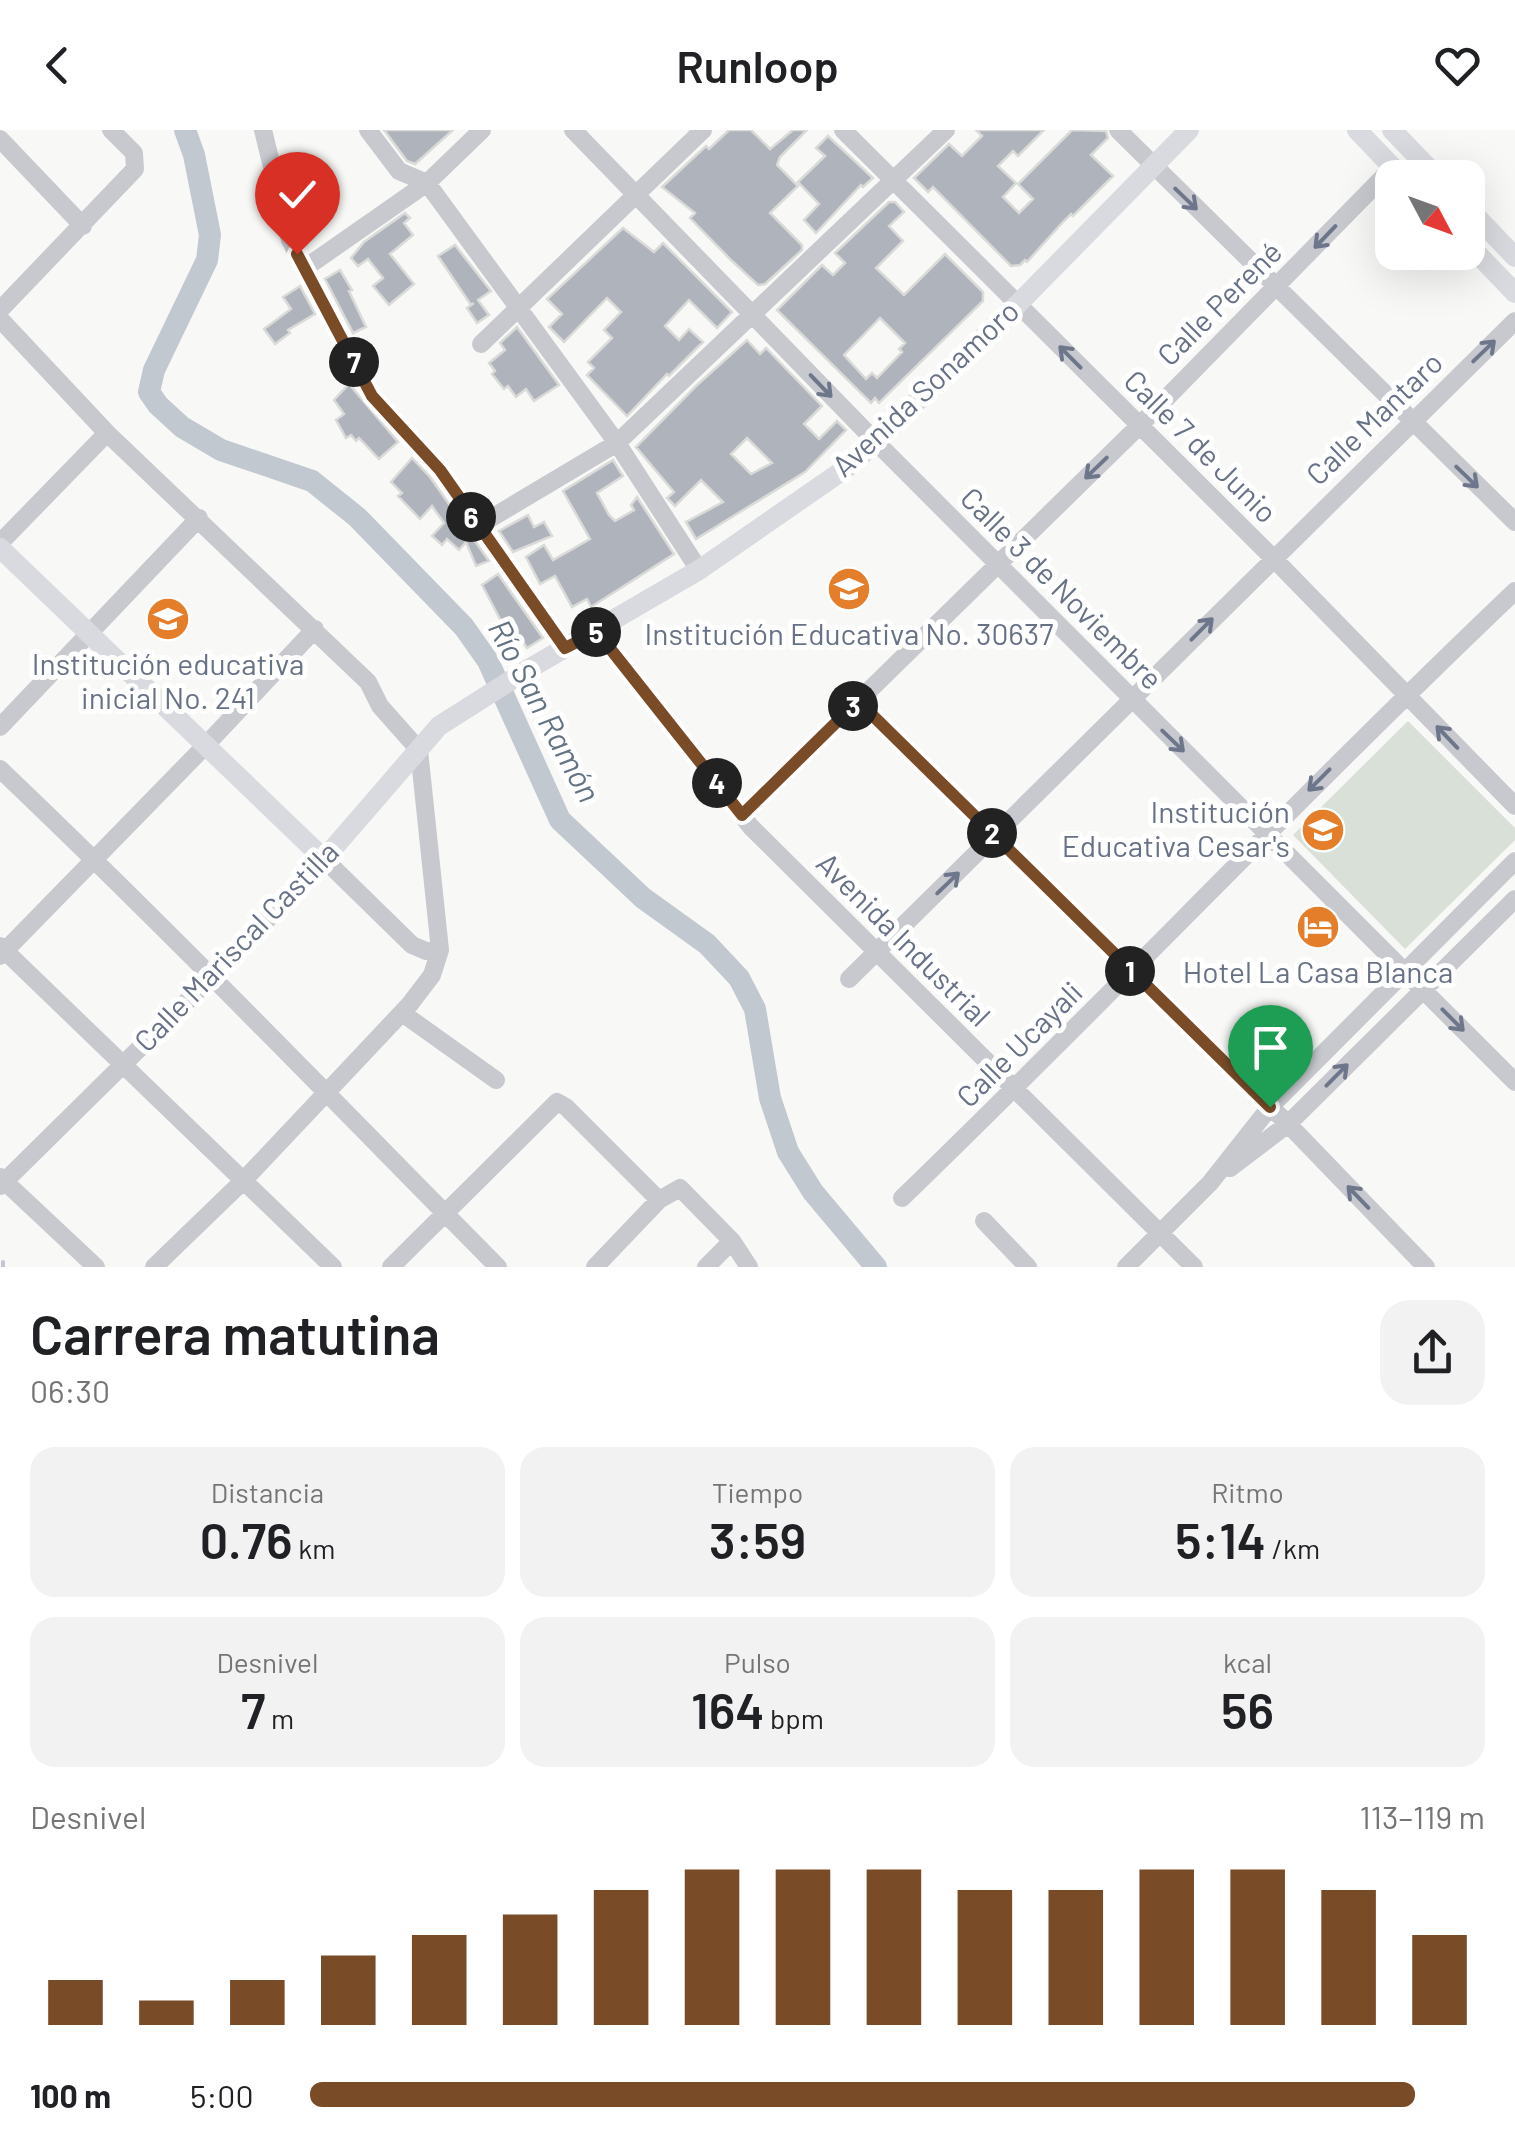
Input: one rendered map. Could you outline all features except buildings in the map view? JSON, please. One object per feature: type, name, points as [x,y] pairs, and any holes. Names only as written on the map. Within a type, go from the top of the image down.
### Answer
[{"type":"main road","name":"Avenida Sonamoro","points":[[469,705],[698,570],[852,464],[1018,304],[1189,130]]},
{"type":"main road","points":[[1357,130],[1386,160]]},
{"type":"main road","points":[[1392,130],[1421,160]]},
{"type":"main road","points":[[1485,226],[1515,257]]},
{"type":"main road","points":[[1485,262],[1515,294]]},
{"type":"main road","points":[[0,545],[324,859]]},
{"type":"main road","name":"Calle Mariscal Castilla","points":[[324,859],[439,726],[469,705]]},
{"type":"street","points":[[0,310],[136,169],[134,153],[110,130]]},
{"type":"street","points":[[263,130],[290,240],[372,396],[440,470],[565,648]]},
{"type":"street","points":[[368,130],[398,172],[427,183],[617,443],[698,570]]},
{"type":"street","points":[[305,268],[427,183],[482,130]]},
{"type":"street","name":"Calle 3 de Noviembre","points":[[574,130],[1131,700],[1515,1082]]},
{"type":"street","points":[[481,344],[703,130]]},
{"type":"street","name":"Calle 7 de Junio","points":[[844,130],[1515,806]]},
{"type":"street","points":[[478,526],[617,443],[946,130]]},
{"type":"street","points":[[1118,130],[1515,522]]},
{"type":"street","points":[[0,139],[83,226]]},
{"type":"street","name":"Calle Perené","points":[[742,815],[1139,426],[1276,286],[1375,193]]},
{"type":"street","points":[[0,319],[107,433],[368,682],[380,706],[419,750],[440,950],[432,974],[402,1013],[325,1095],[154,1267]]},
{"type":"street","name":"Calle Mantaro","points":[[848,979],[1515,321]]},
{"type":"street","points":[[0,545],[107,433]]},
{"type":"street","points":[[0,727],[199,518]]},
{"type":"street","name":"Calle Ucayali","points":[[902,1198],[1132,973],[1266,832],[1515,591]]},
{"type":"street","points":[[314,629],[95,860],[2,951],[333,1267]]},
{"type":"street","name":"Avenida Industrial","points":[[597,632],[742,815],[1194,1267]]},
{"type":"street","points":[[858,701],[1288,1124],[1426,1267]]},
{"type":"street","points":[[0,769],[212,975],[325,1095],[498,1267]]},
{"type":"street","points":[[324,859],[412,944],[426,951],[440,950]]},
{"type":"street","name":"Calle Mariscal Castilla","points":[[2,1181],[124,1065],[324,859]]},
{"type":"street","points":[[1126,1267],[1210,1183],[1270,1107],[1515,861]]},
{"type":"street","points":[[1210,1183],[1288,1124],[1515,899]]},
{"type":"street","points":[[402,1013],[496,1080]]},
{"type":"street","points":[[391,1267],[557,1102],[658,1200]]},
{"type":"street","points":[[2,1181],[96,1267]]},
{"type":"street","points":[[595,1267],[658,1200],[680,1188],[732,1241],[748,1267]]},
{"type":"street","points":[[984,1220],[1028,1267]]},
{"type":"street","points":[[706,1267],[732,1241]]},
{"type":"shaded area","points":[[1408,721],[1515,828],[1515,840],[1405,949],[1293,835]]},
{"type":"waterway","name":"Río San Ramón","points":[[185,130],[210,235],[207,260],[154,370],[149,392],[182,427],[221,450],[312,481],[357,517],[464,627],[488,661],[560,820],[643,898],[707,944],[739,978],[755,1009],[770,1098],[788,1152],[813,1192],[876,1267]]},
{"type":"waterway","points":[[3,1262],[3,1267]]},
{"type":"place","name":"Institución Educativa No. 30637","points":[[849,589]]},
{"type":"place","name":"Institución educativa inicial No. 241","points":[[168,619]]},
{"type":"place","name":"Institución Educativa Cesar's","points":[[1323,830]]},
{"type":"place","name":"Hotel La Casa Blanca","points":[[1318,927]]},
{"type":"route","points":[[297,254],[372,396],[440,470],[565,648],[597,632],[742,815],[858,701],[1270,1107]]}]
